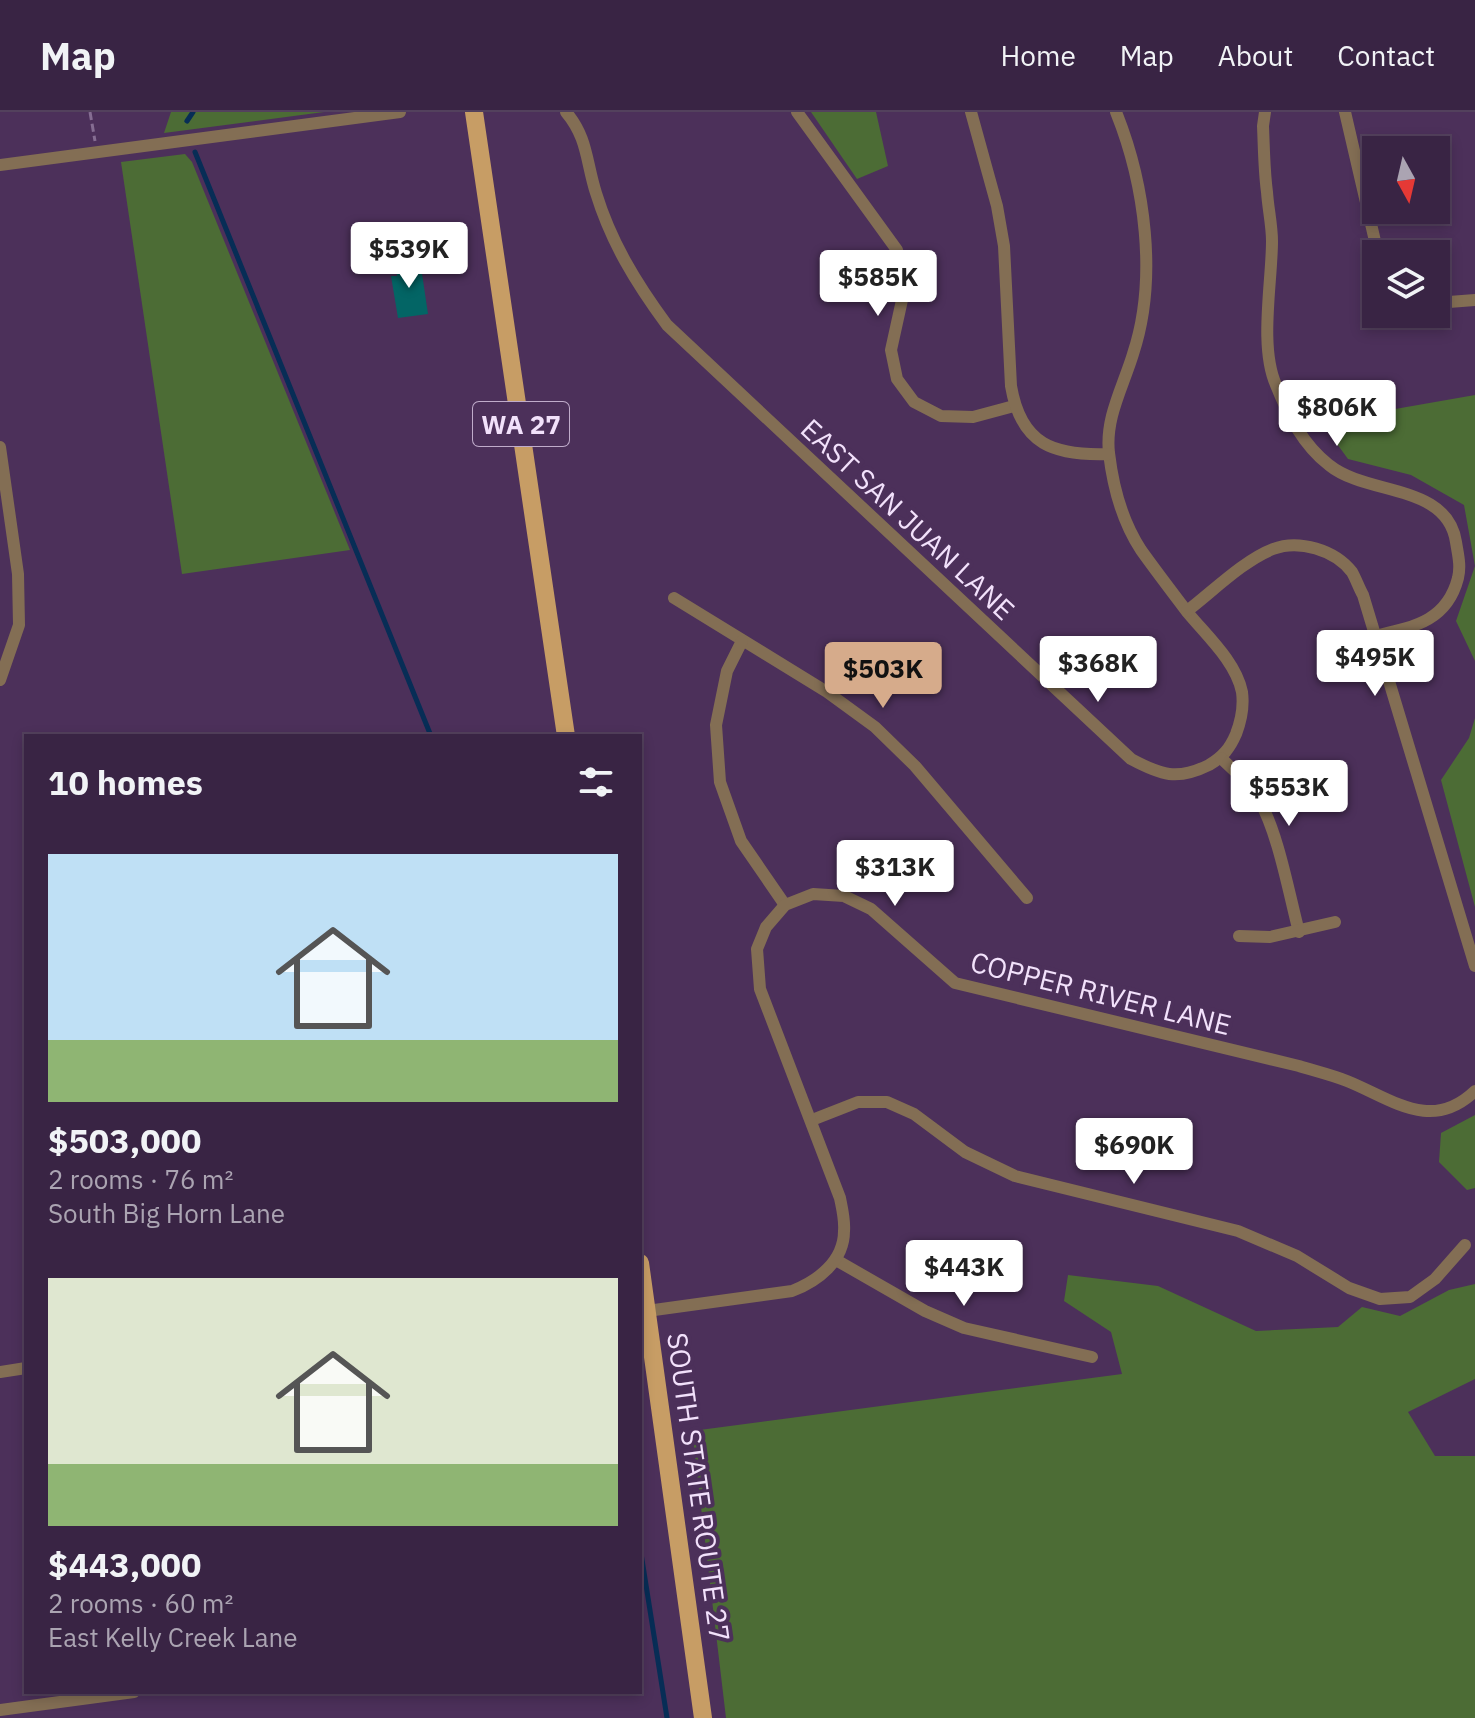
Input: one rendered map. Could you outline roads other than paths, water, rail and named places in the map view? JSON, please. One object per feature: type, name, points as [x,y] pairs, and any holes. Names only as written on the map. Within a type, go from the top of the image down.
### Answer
[{"type":"main road","name":"WA 27","points":[[474,112],[566,734]]},
{"type":"main road","name":"SOUTH STATE ROUTE 27","points":[[642,1277],[703,1718]]},
{"type":"street","points":[[0,165],[400,112]]},
{"type":"street","name":"EAST SAN JUAN LANE","points":[[566,112],[579,128],[595,191],[614,242],[635,282],[667,325],[705,363],[1131,759],[1161,775],[1193,773],[1221,758]]},
{"type":"street","points":[[797,112],[897,250],[906,282],[891,350],[897,379],[914,402],[941,416],[973,417],[1014,406]]},
{"type":"street","points":[[971,112],[997,206],[1004,246],[1014,406],[1028,431],[1050,447],[1077,455],[1109,454]]},
{"type":"street","points":[[1116,112],[1131,149],[1147,247],[1142,306],[1133,354],[1115,405],[1109,437],[1109,454],[1122,515],[1140,548],[1228,662],[1242,691],[1242,719],[1221,758],[1259,799],[1270,824],[1299,932]]},
{"type":"street","points":[[1265,112],[1266,191],[1272,239],[1268,294],[1270,361],[1284,405],[1304,440],[1329,466],[1357,482],[1401,491],[1433,504],[1455,532],[1460,566],[1454,594],[1438,614],[1413,627],[1375,636]]},
{"type":"street","points":[[1345,112],[1375,240]]},
{"type":"street","points":[[1450,302],[1475,300]]},
{"type":"street","points":[[0,447],[18,574],[19,625],[0,680]]},
{"type":"street","points":[[1187,611],[1274,549],[1300,546],[1331,554],[1352,572],[1363,595],[1471,942],[1475,966]]},
{"type":"street","points":[[674,598],[827,692],[875,727],[915,766],[1027,898]]},
{"type":"street","points":[[647,1311],[792,1291],[812,1283],[836,1260],[845,1232],[840,1198],[760,989],[757,949],[766,927],[785,905],[741,841],[720,782],[716,725],[727,671],[742,641]]},
{"type":"street","name":"COPPER RIVER LANE","points":[[785,905],[813,894],[844,896],[871,909],[955,983],[1299,1066],[1348,1081],[1401,1108],[1437,1112],[1465,1101],[1475,1091]]},
{"type":"street","points":[[1239,936],[1270,937],[1335,922]]},
{"type":"street","points":[[812,1120],[858,1102],[887,1102],[914,1114],[965,1152],[1015,1176],[1238,1231],[1297,1256],[1349,1288],[1380,1299],[1410,1297],[1435,1279],[1465,1245]]},
{"type":"street","points":[[836,1260],[925,1311],[964,1328],[1092,1357]]},
{"type":"street","points":[[0,1372],[24,1368]]},
{"type":"street","points":[[0,1710],[119,1694]]},
{"type":"waterway","points":[[187,121],[193,112]]},
{"type":"waterway","points":[[195,152],[430,734]]},
{"type":"waterway","points":[[642,1560],[667,1718]]}]
